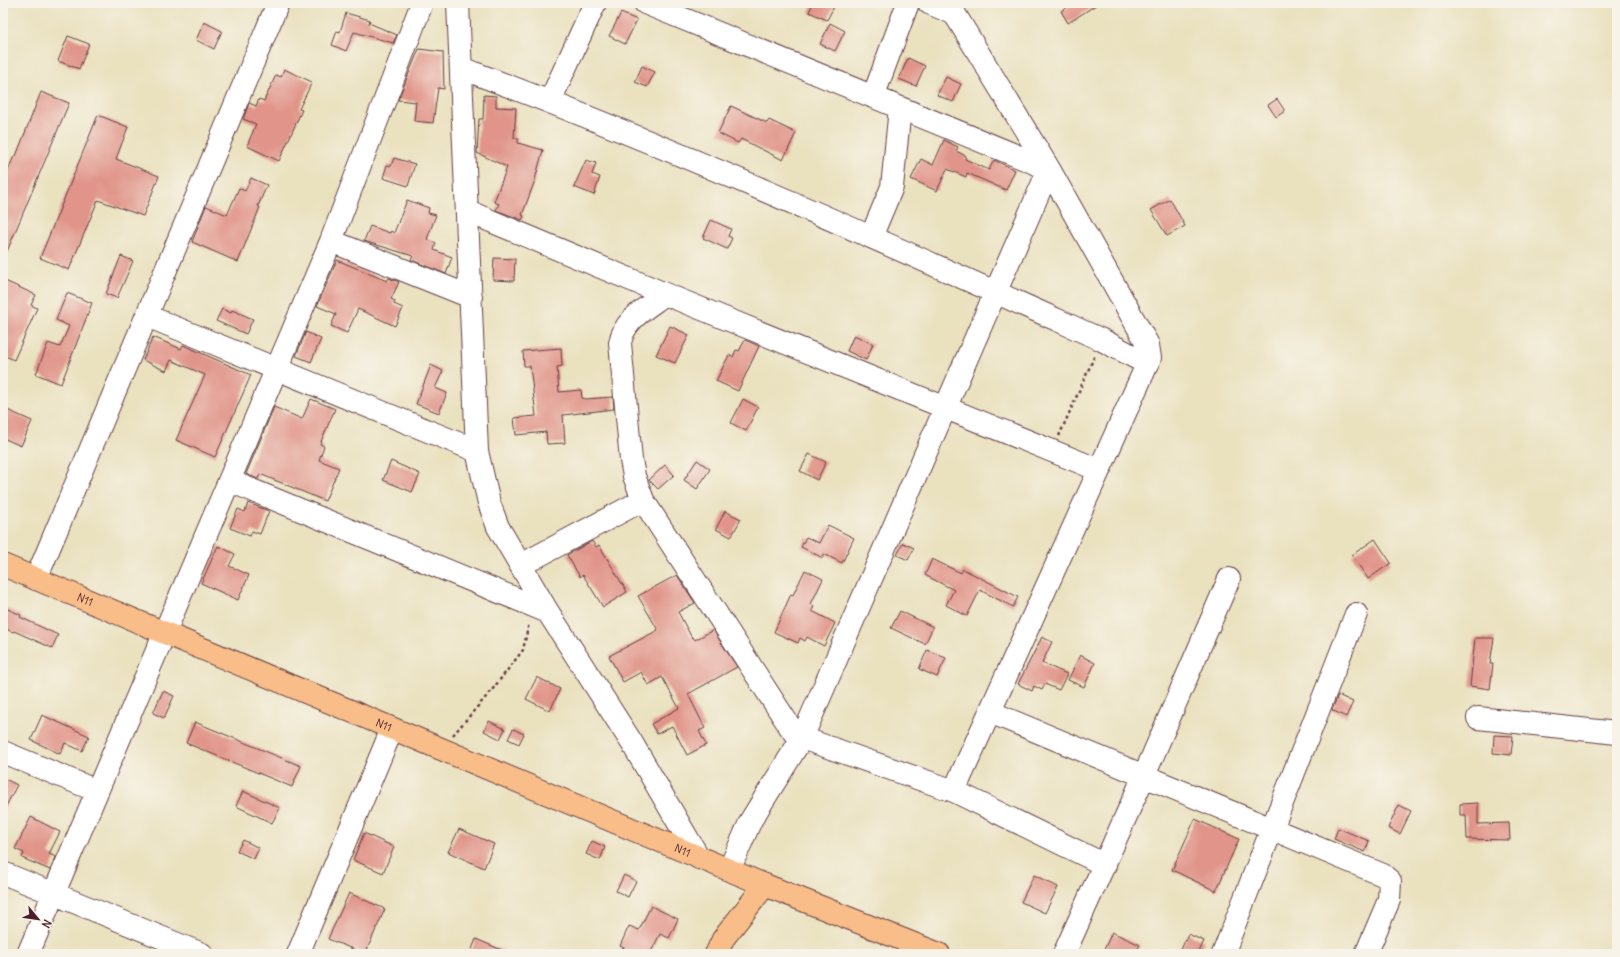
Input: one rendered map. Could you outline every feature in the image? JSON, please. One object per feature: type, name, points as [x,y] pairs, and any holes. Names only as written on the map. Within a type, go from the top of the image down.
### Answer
[{"type":"main road","name":"N11","points":[[3,565],[699,858],[939,954]]},
{"type":"main road","points":[[716,954],[722,939],[765,885]]},
{"type":"street","points":[[36,579],[148,316],[278,3]]},
{"type":"street","points":[[28,954],[164,632],[278,369],[331,241],[422,3]]},
{"type":"street","points":[[458,3],[478,451],[489,503],[498,527],[521,565],[540,608],[632,743],[699,858]]},
{"type":"street","points":[[550,101],[595,3]]},
{"type":"street","points":[[645,3],[1049,169]]},
{"type":"street","points":[[873,97],[908,3]]},
{"type":"street","points":[[929,3],[952,9],[1049,169],[1148,345],[1150,358],[954,791]]},
{"type":"street","points":[[460,68],[550,101],[782,198],[1102,340],[1148,364]]},
{"type":"street","points":[[871,237],[892,187],[900,108]]},
{"type":"street","points":[[729,870],[751,820],[802,738],[947,407],[1049,169]]},
{"type":"street","points":[[467,211],[665,294],[947,407],[1099,470]]},
{"type":"street","points":[[331,241],[471,297]]},
{"type":"street","points":[[665,294],[628,322],[623,330],[620,343],[631,460],[634,476],[643,500],[792,730],[802,738],[954,791],[1105,865]]},
{"type":"street","points":[[148,316],[478,451]]},
{"type":"street","points":[[230,481],[540,608]]},
{"type":"street","points":[[521,565],[643,500]]},
{"type":"street","points":[[1064,954],[1105,865],[1229,579]]},
{"type":"street","points":[[1222,954],[1356,614]]},
{"type":"street","points":[[990,712],[1383,875],[1390,882],[1389,900],[1366,954]]},
{"type":"street","points":[[1478,718],[1617,734]]},
{"type":"street","points":[[298,954],[392,729]]},
{"type":"street","points":[[3,752],[97,791]]},
{"type":"street","points":[[3,873],[202,954]]},
{"type":"path","points":[[1052,451],[1102,340]]},
{"type":"path","points":[[440,749],[492,690],[523,650],[540,608]]},
{"type":"building","points":[[813,3],[836,3],[827,20],[809,12]]},
{"type":"building","points":[[1074,3],[1099,3],[1068,23],[1061,11]]},
{"type":"building","points":[[346,13],[370,20],[369,23],[397,35],[393,43],[354,32],[346,51],[332,45],[337,31],[340,32]]},
{"type":"building","points":[[621,13],[637,20],[625,44],[609,36]]},
{"type":"building","points":[[204,22],[222,31],[214,49],[196,40]]},
{"type":"building","points":[[830,23],[845,31],[835,51],[820,44]]},
{"type":"building","points":[[68,36],[89,44],[79,69],[58,61]]},
{"type":"building","points":[[419,49],[443,52],[444,89],[438,88],[433,123],[414,121],[416,102],[398,100]]},
{"type":"building","points":[[908,58],[925,66],[916,86],[899,79]]},
{"type":"building","points":[[642,66],[655,72],[647,87],[635,82]]},
{"type":"building","points":[[284,69],[312,82],[299,109],[302,110],[279,161],[247,146],[256,124],[243,119],[249,103],[256,106],[259,99],[264,101],[276,75],[281,77]]},
{"type":"building","points":[[946,77],[961,84],[953,102],[937,95]]},
{"type":"building","points":[[41,92],[69,103],[3,261],[3,182],[14,156],[16,156]]},
{"type":"building","points":[[484,95],[496,96],[496,107],[516,108],[514,138],[518,138],[518,143],[543,150],[534,183],[522,215],[524,216],[522,220],[496,210],[499,204],[494,202],[507,167],[477,153],[479,119],[483,119]]},
{"type":"building","points":[[1277,99],[1285,111],[1276,117],[1268,105]]},
{"type":"building","points":[[731,106],[767,123],[769,120],[796,133],[783,160],[741,139],[738,143],[718,133]]},
{"type":"building","points":[[98,115],[128,127],[116,159],[159,176],[143,216],[98,200],[69,270],[40,258]]},
{"type":"building","points":[[944,140],[958,147],[956,151],[966,156],[965,159],[989,170],[994,160],[1015,170],[1006,190],[967,173],[966,177],[947,169],[937,191],[911,179],[921,159],[933,165]]},
{"type":"building","points":[[394,158],[415,164],[408,186],[383,178],[387,165],[391,166]]},
{"type":"building","points":[[586,160],[596,163],[592,174],[600,177],[594,195],[574,187]]},
{"type":"building","points":[[251,178],[267,185],[258,206],[260,207],[238,262],[192,242],[206,206],[227,215],[239,188],[245,191]]},
{"type":"building","points":[[1170,199],[1185,226],[1167,236],[1151,210]]},
{"type":"building","points":[[407,200],[429,208],[428,213],[436,215],[427,239],[436,243],[434,250],[452,257],[446,274],[411,260],[413,256],[364,241],[370,226],[394,233]]},
{"type":"building","points":[[711,220],[731,229],[728,236],[732,238],[727,249],[703,238]]},
{"type":"building","points":[[121,256],[133,261],[117,298],[106,294]]},
{"type":"building","points":[[494,258],[515,259],[514,281],[493,280]]},
{"type":"building","points":[[337,260],[387,281],[389,278],[399,282],[391,299],[395,301],[394,304],[403,308],[395,326],[358,309],[347,333],[331,326],[336,314],[317,306]]},
{"type":"building","points":[[3,280],[36,295],[31,305],[37,308],[14,360],[3,355]]},
{"type":"building","points":[[67,293],[92,303],[61,384],[36,374],[48,343],[60,347],[69,326],[56,320]]},
{"type":"building","points":[[222,309],[231,313],[232,310],[253,319],[246,334],[216,321]]},
{"type":"building","points":[[670,326],[689,335],[675,363],[656,355]]},
{"type":"building","points":[[306,332],[321,339],[311,362],[296,356]]},
{"type":"building","points":[[854,335],[873,344],[866,360],[847,351]]},
{"type":"building","points":[[153,337],[181,349],[183,345],[251,375],[215,457],[176,440],[205,375],[171,360],[166,371],[143,360]]},
{"type":"building","points":[[745,340],[759,346],[738,391],[716,381],[729,355],[733,357],[736,350],[739,351]]},
{"type":"building","points":[[561,348],[562,366],[557,367],[559,392],[581,390],[582,398],[586,399],[613,397],[614,409],[563,415],[565,443],[547,444],[546,432],[516,435],[514,418],[536,416],[530,366],[524,366],[523,351]]},
{"type":"building","points":[[431,365],[443,371],[435,388],[447,393],[439,413],[416,404]]},
{"type":"building","points":[[311,399],[335,409],[320,444],[324,446],[319,460],[339,468],[325,501],[260,474],[258,479],[246,474],[274,407],[302,419]]},
{"type":"building","points":[[743,399],[758,407],[746,431],[731,423]]},
{"type":"building","points":[[3,408],[32,421],[21,446],[3,438]]},
{"type":"building","points":[[809,454],[826,462],[817,480],[800,471]]},
{"type":"building","points":[[697,460],[710,469],[697,489],[684,480]]},
{"type":"building","points":[[391,461],[420,474],[412,492],[383,480]]},
{"type":"building","points":[[665,465],[674,475],[658,489],[649,480]]},
{"type":"building","points":[[248,503],[269,511],[260,534],[252,531],[250,536],[230,528],[238,509],[245,512]]},
{"type":"building","points":[[725,511],[741,519],[731,537],[716,529]]},
{"type":"building","points":[[828,525],[854,538],[842,563],[824,554],[823,558],[801,547],[806,537],[819,543]]},
{"type":"building","points":[[1375,539],[1391,563],[1368,579],[1352,555]]},
{"type":"building","points":[[592,541],[596,547],[599,545],[627,592],[603,607],[583,575],[580,577],[567,555]]},
{"type":"building","points":[[903,543],[914,548],[908,560],[897,555]]},
{"type":"building","points":[[218,546],[235,554],[229,566],[249,575],[238,600],[201,583]]},
{"type":"building","points":[[932,559],[961,573],[963,569],[1018,597],[1013,607],[980,590],[967,616],[946,605],[954,590],[925,575]]},
{"type":"building","points":[[805,570],[823,579],[811,604],[814,606],[812,611],[835,623],[824,646],[807,637],[805,641],[800,638],[798,643],[774,632],[791,594],[793,595]]},
{"type":"building","points":[[677,575],[695,603],[678,612],[692,638],[693,637],[695,640],[713,630],[737,667],[688,694],[705,728],[699,731],[706,745],[687,755],[672,726],[657,734],[651,724],[679,708],[662,677],[648,685],[641,672],[623,682],[609,656],[658,630],[638,596]]},
{"type":"building","points":[[3,607],[58,635],[52,648],[14,631],[13,632],[3,628]]},
{"type":"building","points":[[900,611],[933,627],[925,644],[891,628]]},
{"type":"building","points":[[1042,637],[1052,642],[1042,663],[1067,674],[1059,690],[1045,684],[1042,690],[1034,686],[1032,691],[1018,684]]},
{"type":"building","points":[[1475,638],[1494,638],[1490,664],[1493,664],[1490,689],[1470,686]]},
{"type":"building","points":[[927,650],[946,658],[937,677],[919,669]]},
{"type":"building","points":[[1080,655],[1095,663],[1084,687],[1068,680]]},
{"type":"building","points":[[537,677],[560,689],[550,711],[526,699]]},
{"type":"building","points":[[163,691],[174,696],[164,718],[153,713]]},
{"type":"building","points":[[1338,695],[1353,702],[1346,717],[1332,710]]},
{"type":"building","points":[[42,715],[89,736],[82,751],[65,743],[60,754],[31,740]]},
{"type":"building","points":[[489,721],[505,729],[500,739],[484,731]]},
{"type":"building","points":[[195,722],[301,766],[292,787],[186,743]]},
{"type":"building","points":[[513,729],[524,734],[519,744],[508,739]]},
{"type":"building","points":[[1494,735],[1513,736],[1511,755],[1493,753]]},
{"type":"building","points":[[3,778],[17,785],[3,812]]},
{"type":"building","points":[[243,791],[280,808],[272,823],[236,806]]},
{"type":"building","points":[[1478,803],[1478,824],[1509,823],[1510,840],[1467,839],[1466,815],[1460,815],[1460,804]]},
{"type":"building","points":[[1399,805],[1411,811],[1400,834],[1388,828]]},
{"type":"building","points":[[31,817],[60,832],[49,854],[56,857],[50,870],[22,858],[24,853],[15,849]]},
{"type":"building","points":[[1195,819],[1239,839],[1216,891],[1172,870]]},
{"type":"building","points":[[1338,828],[1369,841],[1365,852],[1334,839]]},
{"type":"building","points":[[459,829],[494,844],[484,868],[448,852]]},
{"type":"building","points":[[364,833],[394,847],[383,873],[353,860]]},
{"type":"building","points":[[243,840],[259,848],[254,859],[237,851]]},
{"type":"building","points":[[592,841],[605,847],[600,860],[586,854]]},
{"type":"building","points":[[624,875],[636,881],[628,897],[616,891]]},
{"type":"building","points":[[1034,875],[1058,887],[1045,913],[1021,902]]},
{"type":"building","points":[[349,893],[385,909],[365,954],[328,939]]},
{"type":"building","points":[[651,906],[678,919],[669,938],[660,934],[650,954],[636,954],[620,946],[629,926],[639,930]]},
{"type":"building","points":[[1112,932],[1140,945],[1135,954],[1102,954]]},
{"type":"building","points":[[1188,934],[1204,941],[1198,954],[1179,954]]},
{"type":"building","points":[[476,939],[511,954],[470,954]]}]
